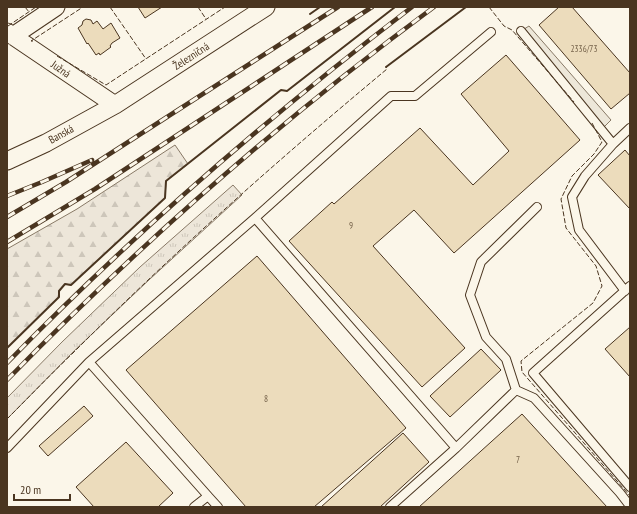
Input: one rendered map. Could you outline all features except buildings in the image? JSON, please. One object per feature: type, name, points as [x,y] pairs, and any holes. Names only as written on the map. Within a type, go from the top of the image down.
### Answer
[{"type":"street","points":[[10,34],[56,7]]},
{"type":"street","name":"Železničná","points":[[115,105],[266,7]]},
{"type":"street","name":"Južná","points":[[10,34],[115,105]]},
{"type":"street","name":"Banská","points":[[7,161],[46,143],[115,105]]},
{"type":"lane","points":[[521,31],[614,144]]},
{"type":"lane","points":[[7,448],[89,362],[255,218],[391,96],[415,96],[491,32]]},
{"type":"lane","points":[[630,128],[585,176],[572,197],[579,230],[627,288],[533,373],[630,487]]},
{"type":"lane","points":[[537,207],[481,262],[470,295],[486,337],[506,359],[516,390],[534,398],[630,506]]},
{"type":"lane","points":[[255,218],[456,448]]},
{"type":"lane","points":[[89,362],[218,507]]},
{"type":"lane","points":[[390,507],[456,448],[516,390]]},
{"type":"lane","points":[[194,507],[208,496]]},
{"type":"green space","points":[[175,145],[188,164],[166,181],[165,198],[71,285],[65,284],[59,291],[59,297],[7,348],[7,249],[77,209]]},
{"type":"green space","points":[[233,185],[242,195],[73,352],[7,419],[7,398],[62,342],[140,267]]},
{"type":"shaded area","points":[[529,26],[611,120],[602,129],[521,31]]},
{"type":"railway","points":[[7,217],[66,182],[338,7]]},
{"type":"railway","points":[[7,242],[95,189],[372,7]]},
{"type":"railway","points":[[7,363],[103,268],[203,178],[306,90],[412,7]]},
{"type":"railway","points":[[7,380],[108,281],[213,185],[322,94],[434,7]]},
{"type":"railway","points":[[7,196],[92,160]]},
{"type":"fence","points":[[25,7],[29,12]]},
{"type":"fence","points":[[8,26],[36,7]]},
{"type":"fence","points":[[33,41],[31,41],[83,7]]},
{"type":"fence","points":[[110,7],[146,59]]},
{"type":"fence","points":[[198,7],[206,19]]},
{"type":"fence","points":[[57,56],[106,85],[225,7]]},
{"type":"fence","points":[[489,7],[504,26],[512,30],[574,102]]},
{"type":"fence","points":[[7,419],[56,369],[149,279],[306,137],[387,69],[386,67]]},
{"type":"fence","points":[[592,123],[602,142],[594,154],[572,176],[561,199],[566,228],[596,266],[602,286],[593,303],[521,361],[522,372],[630,496]]},
{"type":"wall","points":[[310,14],[320,7]]},
{"type":"wall","points":[[7,348],[59,297],[59,291],[65,284],[71,285],[165,198],[166,181],[281,90],[287,91],[395,7]]},
{"type":"wall","points":[[386,67],[466,7]]}]
